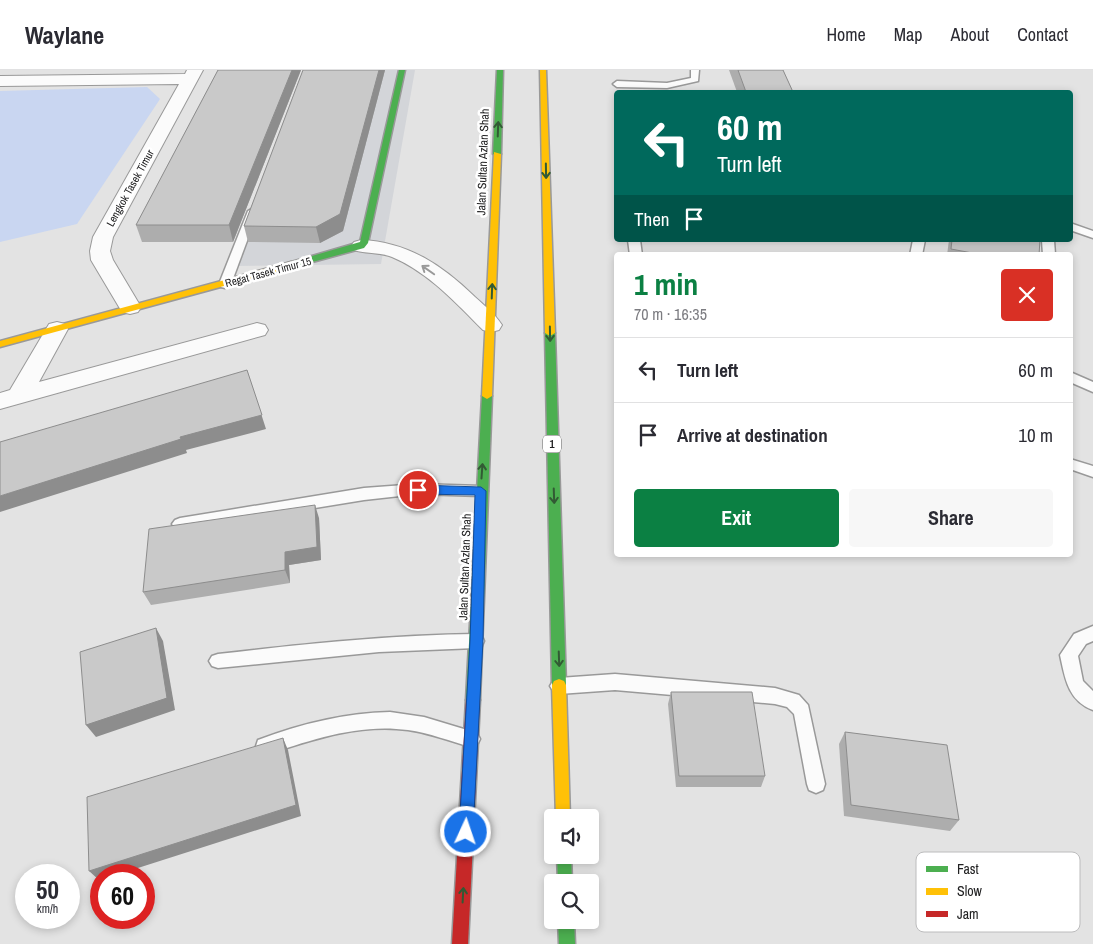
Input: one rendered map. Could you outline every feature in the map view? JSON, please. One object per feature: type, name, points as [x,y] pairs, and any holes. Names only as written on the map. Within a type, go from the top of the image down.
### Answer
[{"type":"main road","points":[[360,246],[364,243],[402,70]]},
{"type":"main road","name":"Jalan Sultan Azlan Shah","points":[[460,944],[476,641],[481,491],[491,325],[500,70]]},
{"type":"main road","name":"1","points":[[543,70],[563,809]]},
{"type":"main road","name":"Regat Tasek Timur 15","points":[[0,344],[130,307],[225,284],[360,246]]},
{"type":"main road","points":[[566,929],[567,944]]},
{"type":"street","points":[[0,81],[193,75]]},
{"type":"street","name":"Lengkok Tasek Timur","points":[[130,307],[102,260],[100,250],[103,237],[193,75]]},
{"type":"street","points":[[360,246],[387,249],[416,261],[454,290],[491,325]]},
{"type":"street","points":[[9,399],[57,329]]},
{"type":"street","points":[[9,399],[257,330]]},
{"type":"lane","points":[[617,85],[690,82],[695,79],[695,70]]},
{"type":"lane","points":[[225,284],[256,200]]},
{"type":"lane","points":[[1073,227],[1093,235]]},
{"type":"lane","points":[[1073,378],[1093,388]]},
{"type":"lane","points":[[1073,465],[1093,472]]},
{"type":"lane","points":[[180,524],[364,494],[418,490],[481,491]]},
{"type":"lane","points":[[1093,633],[1080,639],[1069,655],[1076,685],[1093,702]]},
{"type":"lane","points":[[218,661],[380,644],[476,641]]},
{"type":"lane","points":[[560,686],[614,682],[766,695],[793,701],[802,710],[816,784]]},
{"type":"lane","points":[[244,753],[310,732],[369,721],[406,721],[471,739]]},
{"type":"shaded area","points":[[306,70],[415,70],[381,264],[234,266]]},
{"type":"shaded area","points":[[147,87],[160,99],[77,224],[0,242],[0,91]]},
{"type":"building","points":[[218,70],[292,70],[229,225],[136,225]]},
{"type":"building","points":[[303,70],[379,70],[340,214],[316,227],[244,226]]},
{"type":"building","points":[[738,70],[783,70],[792,90],[745,90]]},
{"type":"building","points":[[952,242],[1040,242],[1039,252],[967,252],[951,249]]},
{"type":"building","points":[[247,370],[262,415],[180,437],[181,439],[0,496],[0,442]]},
{"type":"building","points":[[315,505],[317,547],[285,552],[285,570],[143,592],[149,529]]},
{"type":"building","points":[[156,628],[167,698],[86,725],[80,652]]},
{"type":"building","points":[[671,692],[752,692],[765,776],[679,776]]},
{"type":"building","points":[[845,732],[947,745],[959,820],[851,805]]},
{"type":"building","points":[[283,738],[296,805],[111,864],[90,864],[89,871],[87,797]]},
{"type":"traffic: fast","points":[[291,265],[361,246],[364,243],[402,70]]},
{"type":"traffic: fast","points":[[497,154],[500,70]]},
{"type":"traffic: fast","points":[[550,333],[559,685]]},
{"type":"traffic: fast","points":[[473,700],[487,396]]},
{"type":"traffic: fast","points":[[564,864],[565,874]]},
{"type":"traffic: fast","points":[[566,929],[567,944]]},
{"type":"traffic: slow","points":[[543,70],[550,333]]},
{"type":"traffic: slow","points":[[487,396],[497,154]]},
{"type":"traffic: slow","points":[[0,344],[291,265]]},
{"type":"traffic: slow","points":[[559,685],[563,809]]},
{"type":"traffic: jam","points":[[460,944],[473,700]]},
{"type":"route","points":[[418,490],[481,491],[476,641],[466,832]]}]
